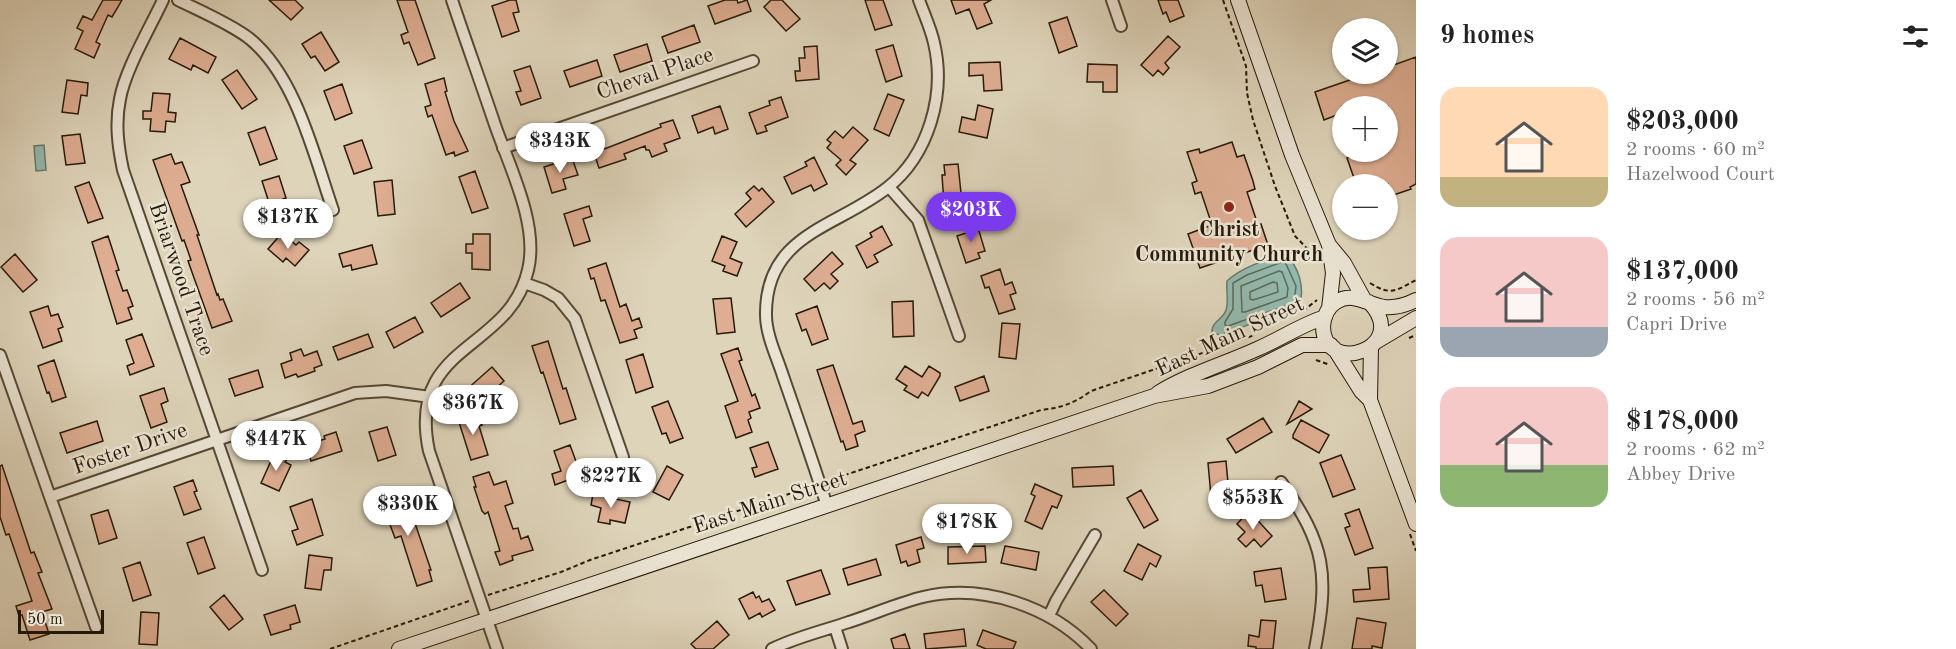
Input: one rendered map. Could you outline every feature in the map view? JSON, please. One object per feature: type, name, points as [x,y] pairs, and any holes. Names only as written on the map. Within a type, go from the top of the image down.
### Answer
[{"type":"main road","points":[[1238,0],[1292,155],[1329,244],[1333,273],[1324,332],[1361,391],[1370,400]]},
{"type":"main road","points":[[1329,244],[1379,317],[1379,335],[1373,345],[1370,400],[1416,524]]},
{"type":"main road","points":[[1327,313],[1339,300],[1346,298],[1359,298],[1385,307],[1402,306],[1416,300]]},
{"type":"main road","name":"East Main Street","points":[[1154,396],[1175,382],[1259,348],[1327,313]]},
{"type":"main road","points":[[1333,347],[1340,352],[1353,354],[1366,351],[1416,318]]},
{"type":"main road","name":"East Main Street","points":[[399,649],[1154,396],[1208,386],[1258,367],[1302,345],[1333,347]]},
{"type":"street","name":"Briarwood Trace","points":[[163,0],[120,97],[117,132],[119,149],[123,170],[262,570]]},
{"type":"street","points":[[178,0],[251,39],[276,66],[297,107],[333,210]]},
{"type":"street","points":[[452,0],[529,225],[531,245],[529,269],[514,304],[504,316],[446,365],[436,380],[426,418],[429,451],[497,649]]},
{"type":"street","points":[[828,506],[773,345],[766,316],[769,286],[783,257],[793,245],[816,229],[889,187],[921,147],[932,119],[938,88],[934,43],[919,0]]},
{"type":"street","points":[[1112,0],[1121,26]]},
{"type":"street","name":"Cheval Place","points":[[503,148],[753,61]]},
{"type":"street","points":[[889,187],[918,220],[959,336]]},
{"type":"street","points":[[524,283],[558,298],[576,319],[623,457]]},
{"type":"street","points":[[0,355],[96,627]]},
{"type":"street","name":"Foster Drive","points":[[50,497],[355,393],[386,391],[430,397]]},
{"type":"street","points":[[1281,482],[1306,519],[1319,554],[1324,596],[1315,649]]},
{"type":"street","points":[[1049,616],[1095,535]]},
{"type":"street","points":[[772,649],[794,639],[924,597],[960,593],[1004,597],[1049,616],[1076,633],[1091,649]]},
{"type":"street","points":[[835,627],[842,649]]},
{"type":"path","points":[[1223,0],[1246,66],[1247,93],[1253,120],[1275,186],[1296,236],[1321,264]]},
{"type":"path","points":[[1365,277],[1379,288],[1392,292],[1416,280]]},
{"type":"path","points":[[1300,313],[1314,304],[1318,298]]},
{"type":"path","points":[[828,481],[1041,410],[1058,408],[1076,402],[1091,391],[1258,334]]},
{"type":"path","points":[[1407,339],[1416,335]]},
{"type":"path","points":[[491,594],[810,487]]},
{"type":"path","points":[[330,649],[466,602]]},
{"type":"water","points":[[44,145],[46,170],[36,171],[34,146]]},
{"type":"water","points":[[1284,255],[1294,265],[1300,278],[1299,307],[1220,335],[1212,333],[1213,326],[1226,310],[1227,281],[1246,268]]},
{"type":"building","points":[[103,0],[122,0],[112,17],[108,15],[96,42],[100,44],[94,58],[75,49],[83,31],[77,28],[83,16],[92,20]]},
{"type":"building","points":[[269,0],[295,0],[303,8],[291,20]]},
{"type":"building","points":[[397,0],[415,0],[435,58],[418,65],[409,42],[404,44],[401,35],[408,32]]},
{"type":"building","points":[[516,0],[519,12],[513,13],[519,31],[502,37],[492,6]]},
{"type":"building","points":[[725,0],[737,0],[738,3],[747,0],[751,11],[715,24],[708,6]]},
{"type":"building","points":[[771,0],[782,0],[800,19],[786,31],[764,7]]},
{"type":"building","points":[[865,0],[883,0],[892,25],[875,30]]},
{"type":"building","points":[[951,0],[991,0],[984,4],[992,23],[977,29],[969,9],[956,14]]},
{"type":"building","points":[[1158,0],[1178,0],[1184,16],[1170,22],[1166,12],[1163,14]]},
{"type":"building","points":[[1067,17],[1077,46],[1059,53],[1049,23]]},
{"type":"building","points":[[694,25],[700,42],[668,53],[662,37]]},
{"type":"building","points":[[321,32],[339,62],[325,71],[315,56],[311,58],[302,44]]},
{"type":"building","points":[[1168,36],[1180,47],[1165,63],[1169,68],[1163,75],[1158,70],[1153,76],[1141,65]]},
{"type":"building","points":[[180,38],[216,57],[208,73],[193,65],[191,70],[169,59]]},
{"type":"building","points":[[647,44],[652,61],[620,72],[614,55]]},
{"type":"building","points":[[893,45],[902,76],[886,82],[876,50]]},
{"type":"building","points":[[817,46],[819,79],[796,81],[795,71],[800,71],[799,58],[805,58],[804,47]]},
{"type":"building","points":[[1416,57],[1416,184],[1410,187],[1411,189],[1398,194],[1398,174],[1353,174],[1348,162],[1398,162],[1398,96],[1332,96],[1332,117],[1324,120],[1315,92],[1338,84],[1398,84],[1398,63]]},
{"type":"building","points":[[597,60],[602,76],[570,87],[564,71]]},
{"type":"building","points":[[1000,62],[1002,90],[984,91],[983,75],[969,76],[969,63]]},
{"type":"building","points":[[1088,64],[1117,65],[1117,92],[1103,92],[1103,82],[1087,82]]},
{"type":"building","points":[[530,66],[541,98],[521,105],[516,92],[521,91],[514,71]]},
{"type":"building","points":[[237,70],[257,99],[242,109],[222,80]]},
{"type":"building","points":[[444,78],[447,91],[445,92],[454,121],[468,151],[455,156],[454,152],[446,155],[432,115],[428,117],[425,107],[431,105],[425,84]]},
{"type":"building","points":[[67,80],[88,83],[87,96],[81,95],[78,114],[62,112]]},
{"type":"building","points":[[342,84],[352,113],[335,120],[324,91]]},
{"type":"building","points":[[153,93],[170,94],[168,112],[176,113],[175,122],[166,121],[165,132],[150,131],[151,119],[143,119],[143,111],[151,111]]},
{"type":"building","points":[[888,94],[904,100],[889,136],[874,129]]},
{"type":"building","points":[[781,97],[788,117],[765,126],[767,131],[757,134],[749,113],[770,105],[769,101]]},
{"type":"building","points":[[978,105],[993,109],[987,138],[959,132],[962,117],[975,120]]},
{"type":"building","points":[[720,106],[728,129],[715,134],[713,127],[698,133],[692,116]]},
{"type":"building","points":[[673,120],[680,138],[664,144],[667,151],[652,157],[645,146],[624,154],[626,159],[599,168],[594,153],[661,127],[660,124]]},
{"type":"building","points":[[265,127],[277,159],[260,165],[248,133]]},
{"type":"building","points":[[853,127],[868,140],[850,160],[856,164],[846,175],[836,165],[841,160],[827,148],[831,143],[827,140],[835,131],[843,138]]},
{"type":"building","points":[[80,134],[85,163],[66,165],[62,136]]},
{"type":"building","points":[[362,140],[372,168],[354,174],[344,146]]},
{"type":"building","name":"Christ Community Church","points":[[1232,142],[1237,157],[1244,155],[1255,189],[1247,192],[1258,225],[1261,224],[1268,245],[1200,268],[1188,234],[1212,225],[1201,192],[1195,194],[1192,183],[1197,181],[1187,152],[1199,149],[1200,153]]},
{"type":"building","points":[[171,154],[175,164],[182,162],[190,182],[181,185],[217,295],[220,300],[223,299],[232,321],[212,328],[188,261],[191,260],[184,240],[182,241],[153,160]]},
{"type":"building","points":[[814,157],[827,184],[814,191],[811,185],[792,194],[784,177],[807,166],[805,162]]},
{"type":"building","points":[[572,158],[578,175],[563,179],[566,189],[552,193],[544,167]]},
{"type":"building","points":[[958,164],[962,203],[944,204],[942,175],[945,175],[944,165]]},
{"type":"building","points":[[475,171],[488,208],[472,213],[459,177]]},
{"type":"building","points":[[279,176],[286,198],[283,199],[288,217],[275,221],[262,181]]},
{"type":"building","points":[[392,180],[395,214],[378,216],[374,182]]},
{"type":"building","points":[[89,182],[103,218],[88,223],[75,187]]},
{"type":"building","points":[[754,186],[759,191],[762,188],[774,202],[746,227],[735,214],[751,199],[746,193]]},
{"type":"building","points":[[589,206],[592,216],[583,219],[590,241],[574,246],[564,214]]},
{"type":"building","points":[[976,221],[985,251],[978,253],[980,258],[966,263],[957,236],[969,232],[967,224]]},
{"type":"building","points":[[882,226],[892,245],[874,255],[878,262],[867,268],[856,246],[872,237],[870,233]]},
{"type":"building","points":[[282,233],[296,245],[299,242],[309,250],[295,266],[286,258],[283,262],[268,249]]},
{"type":"building","points":[[473,234],[490,234],[490,270],[472,269],[472,253],[466,253],[466,244],[473,244]]},
{"type":"building","points":[[108,236],[123,291],[127,290],[133,306],[128,308],[132,319],[117,324],[92,242]]},
{"type":"building","points":[[722,236],[737,242],[730,258],[742,263],[737,276],[723,271],[725,266],[712,261]]},
{"type":"building","points":[[372,245],[377,264],[352,270],[351,265],[343,267],[339,254]]},
{"type":"building","points":[[832,252],[843,264],[831,274],[838,281],[830,289],[824,283],[815,291],[804,279]]},
{"type":"building","points":[[15,254],[37,280],[23,292],[1,267]]},
{"type":"building","points":[[606,263],[620,307],[626,304],[632,321],[639,318],[642,327],[634,330],[637,338],[620,343],[605,300],[601,301],[594,278],[591,279],[588,269]]},
{"type":"building","points":[[1000,269],[1005,285],[1012,282],[1016,293],[1010,295],[1015,309],[999,314],[989,287],[985,288],[981,276]]},
{"type":"building","points":[[460,283],[470,298],[441,317],[431,303]]},
{"type":"building","points":[[731,298],[735,332],[717,334],[713,299]]},
{"type":"building","points":[[913,301],[914,336],[893,337],[892,302]]},
{"type":"building","points":[[48,306],[51,316],[58,314],[63,327],[58,329],[62,341],[43,348],[30,312]]},
{"type":"building","points":[[817,306],[828,339],[812,345],[806,329],[802,331],[796,314]]},
{"type":"building","points":[[415,317],[423,332],[394,348],[386,332]]},
{"type":"building","points":[[1002,323],[1020,324],[1016,359],[999,357]]},
{"type":"building","points":[[142,334],[154,366],[130,375],[127,366],[134,363],[126,340]]},
{"type":"building","points":[[368,334],[373,347],[338,360],[333,347]]},
{"type":"building","points":[[548,341],[563,389],[566,388],[576,419],[560,424],[532,346]]},
{"type":"building","points":[[738,348],[742,360],[739,361],[752,396],[755,394],[760,408],[749,412],[751,418],[748,420],[752,432],[736,438],[725,406],[738,401],[721,354]]},
{"type":"building","points":[[301,349],[304,356],[317,351],[322,365],[314,368],[315,371],[298,377],[296,374],[285,378],[281,364],[292,360],[290,353]]},
{"type":"building","points":[[643,354],[653,387],[636,393],[626,360]]},
{"type":"building","points":[[54,360],[66,397],[52,402],[38,366]]},
{"type":"building","points":[[833,365],[853,424],[862,421],[865,431],[855,435],[858,446],[846,450],[843,441],[841,442],[817,370]]},
{"type":"building","points":[[905,366],[922,377],[929,366],[940,373],[928,396],[922,392],[918,398],[904,390],[907,386],[896,379]]},
{"type":"building","points":[[492,367],[504,381],[478,404],[466,390]]},
{"type":"building","points":[[258,370],[263,387],[235,396],[229,379]]},
{"type":"building","points":[[984,376],[989,391],[960,401],[955,387]]},
{"type":"building","points":[[164,388],[168,401],[161,404],[167,422],[151,428],[140,396]]},
{"type":"building","points":[[668,401],[683,438],[670,443],[666,433],[662,434],[652,407]]},
{"type":"building","points":[[1299,401],[1312,409],[1287,424]]},
{"type":"building","points":[[478,413],[482,425],[479,426],[488,455],[471,460],[458,419]]},
{"type":"building","points":[[1263,418],[1272,432],[1236,453],[1227,439]]},
{"type":"building","points":[[1301,420],[1329,435],[1319,453],[1293,438]]},
{"type":"building","points":[[97,421],[103,441],[67,453],[60,433]]},
{"type":"building","points":[[387,427],[396,455],[378,461],[369,432]]},
{"type":"building","points":[[336,432],[342,451],[311,461],[306,445],[325,439],[324,436]]},
{"type":"building","points":[[768,442],[778,469],[755,477],[752,468],[757,467],[750,448]]},
{"type":"building","points":[[570,445],[581,475],[555,485],[552,474],[561,471],[554,451]]},
{"type":"building","points":[[275,452],[288,458],[285,462],[291,465],[279,491],[261,483]]},
{"type":"building","points":[[1341,455],[1355,489],[1333,497],[1320,463]]},
{"type":"building","points":[[1226,461],[1229,494],[1235,494],[1236,505],[1212,507],[1208,463]]},
{"type":"building","points":[[2,465],[31,553],[34,552],[42,572],[38,573],[52,609],[42,612],[49,634],[30,640],[22,615],[19,616],[16,606],[32,601],[9,534],[6,535],[0,517],[0,466]]},
{"type":"building","points":[[667,466],[683,475],[669,500],[653,492]]},
{"type":"building","points":[[1113,466],[1114,485],[1073,487],[1072,468]]},
{"type":"building","points":[[489,472],[494,485],[506,481],[513,503],[505,506],[513,529],[518,528],[521,539],[528,536],[533,550],[512,556],[513,560],[500,565],[495,552],[500,551],[488,512],[485,514],[482,511],[474,487],[476,487],[473,477]]},
{"type":"building","points":[[193,480],[197,491],[194,492],[201,509],[184,515],[174,487]]},
{"type":"building","points":[[1035,484],[1062,496],[1057,508],[1052,506],[1042,529],[1025,521],[1035,496],[1031,494]]},
{"type":"building","points":[[1141,490],[1158,520],[1144,528],[1127,498]]},
{"type":"building","points":[[392,494],[395,504],[407,500],[431,570],[429,570],[432,581],[417,586],[401,536],[395,538],[386,514],[384,515],[378,499]]},
{"type":"building","points":[[593,494],[630,502],[625,523],[610,520],[610,524],[598,522],[601,508],[591,505]]},
{"type":"building","points":[[312,499],[323,535],[297,545],[292,531],[298,529],[290,507]]},
{"type":"building","points":[[1359,509],[1373,548],[1355,555],[1345,528],[1350,526],[1345,514]]},
{"type":"building","points":[[108,510],[117,538],[99,544],[91,515]]},
{"type":"building","points":[[1247,513],[1251,513],[1272,536],[1261,547],[1254,539],[1246,547],[1238,539],[1245,532],[1237,524]]},
{"type":"building","points":[[204,537],[215,568],[198,574],[187,543]]},
{"type":"building","points":[[921,537],[924,548],[917,550],[920,562],[908,566],[906,561],[901,563],[896,545]]},
{"type":"building","points":[[1138,544],[1161,556],[1156,567],[1150,563],[1142,580],[1124,571]]},
{"type":"building","points":[[985,546],[986,562],[948,564],[948,547]]},
{"type":"building","points":[[1005,546],[1039,552],[1036,570],[1001,563]]},
{"type":"building","points":[[309,555],[332,558],[331,570],[324,570],[321,590],[305,588]]},
{"type":"building","points":[[876,559],[881,575],[848,585],[843,569]]},
{"type":"building","points":[[140,562],[151,595],[133,601],[123,568]]},
{"type":"building","points":[[1387,567],[1389,599],[1354,602],[1353,590],[1370,589],[1368,568]]},
{"type":"building","points":[[1281,568],[1286,599],[1265,602],[1262,585],[1256,586],[1254,572]]},
{"type":"building","points":[[821,570],[830,594],[796,605],[787,581]]},
{"type":"building","points":[[1104,590],[1128,614],[1116,626],[1091,602]]},
{"type":"building","points":[[753,592],[762,602],[769,599],[775,610],[762,617],[760,613],[749,619],[739,599]]},
{"type":"building","points":[[224,595],[243,619],[229,630],[210,607]]},
{"type":"building","points":[[295,605],[300,622],[290,625],[291,629],[271,635],[264,615]]},
{"type":"building","points":[[141,612],[159,613],[157,645],[139,644]]},
{"type":"building","points":[[1357,618],[1386,623],[1382,648],[1372,646],[1372,649],[1352,649]]},
{"type":"building","points":[[1261,620],[1276,621],[1273,649],[1256,649],[1256,647],[1248,646],[1249,635],[1259,637]]},
{"type":"building","points":[[717,621],[729,635],[713,649],[696,649],[691,644]]},
{"type":"building","points":[[964,629],[966,646],[926,649],[924,634]]},
{"type":"building","points":[[983,630],[1016,642],[1013,649],[986,649],[977,645]]},
{"type":"building","points":[[905,634],[910,649],[894,649],[891,639]]},
{"type":"place","name":"Christ Community Church","points":[[1229,207]]}]
